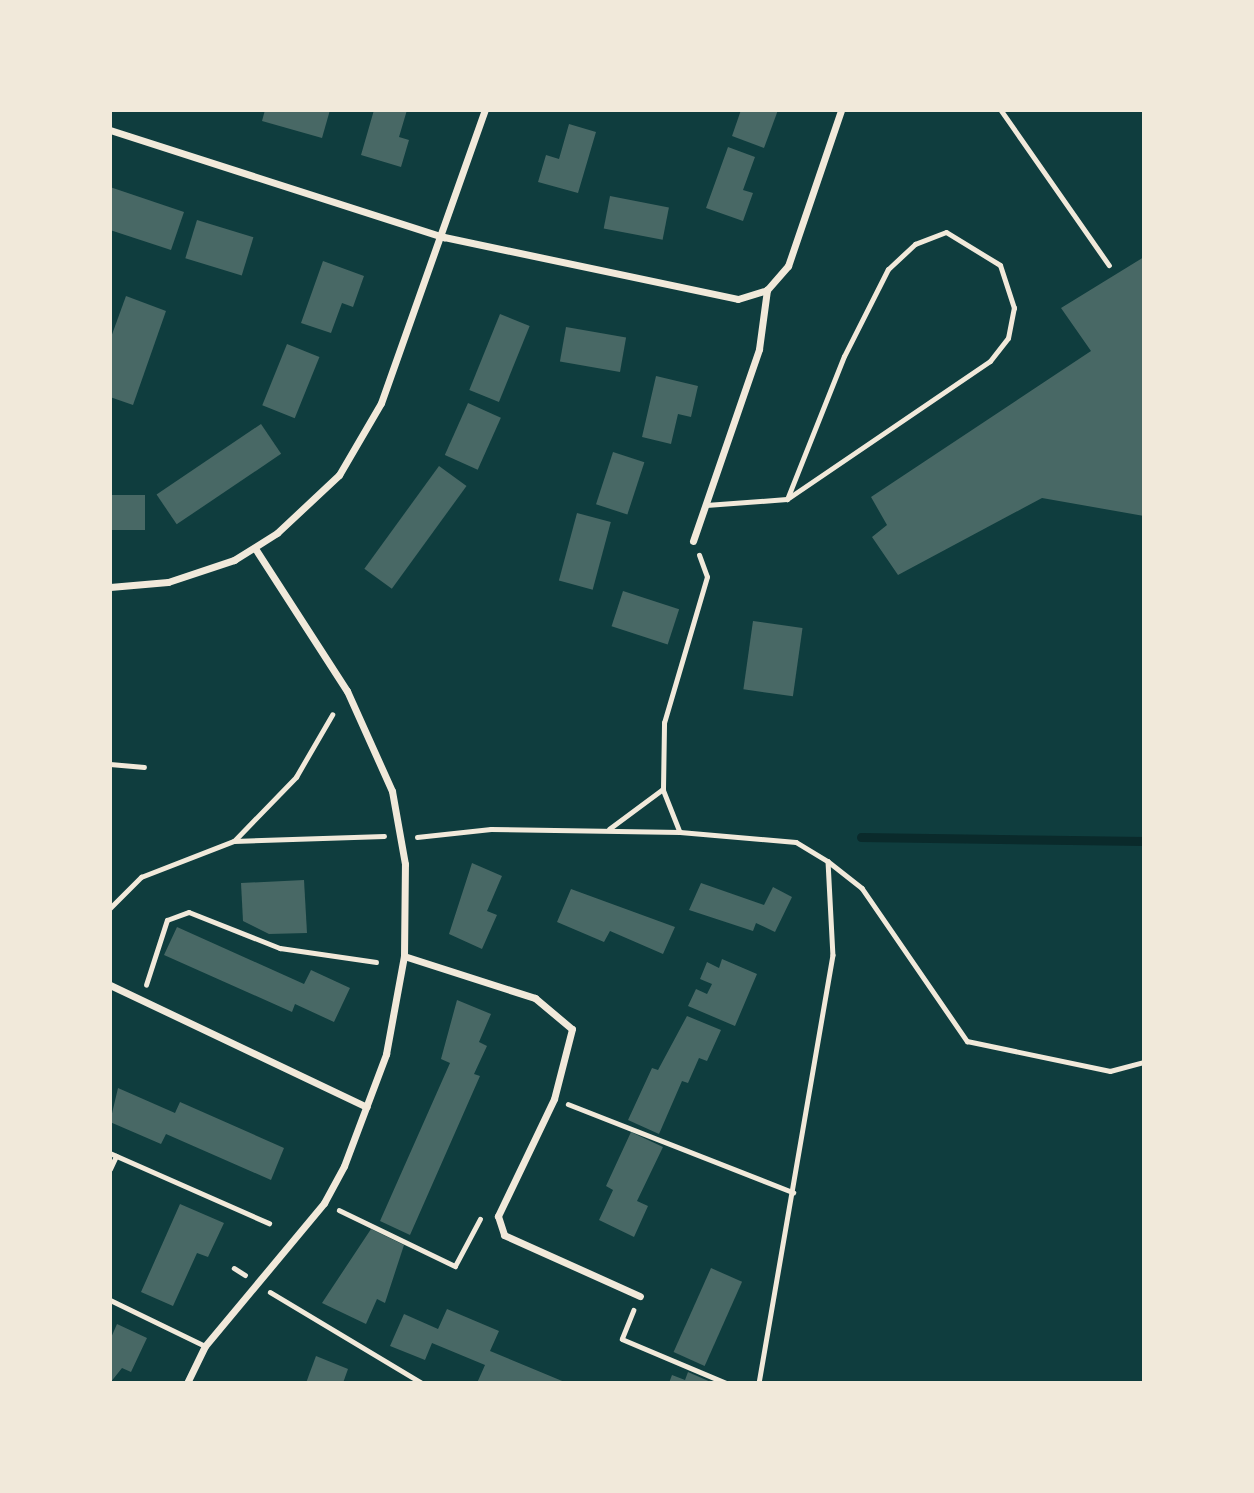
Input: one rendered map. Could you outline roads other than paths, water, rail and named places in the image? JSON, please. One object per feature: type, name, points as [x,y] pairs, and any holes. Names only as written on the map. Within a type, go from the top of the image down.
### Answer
[{"type":"street","points":[[110,587],[204,572],[255,548],[307,508],[359,446],[444,237],[485,110]]},
{"type":"street","points":[[110,130],[444,237],[738,299],[767,290],[788,266],[841,110]]},
{"type":"street","points":[[693,541],[759,349],[767,290]]},
{"type":"street","points":[[187,1383],[205,1346],[324,1203],[367,1107],[386,1054],[404,956],[405,864],[397,835],[392,791],[347,691],[255,548]]},
{"type":"street","points":[[404,956],[558,1012],[572,1029],[554,1099],[498,1216],[504,1236],[640,1296]]},
{"type":"street","points":[[110,985],[367,1107]]},
{"type":"lane","points":[[706,505],[787,499],[990,362],[1008,338],[1014,308],[1000,265],[947,232],[915,244],[888,269],[844,356],[787,499]]},
{"type":"lane","points":[[110,1300],[205,1346]]},
{"type":"waterway","points":[[861,837],[1144,841]]}]
